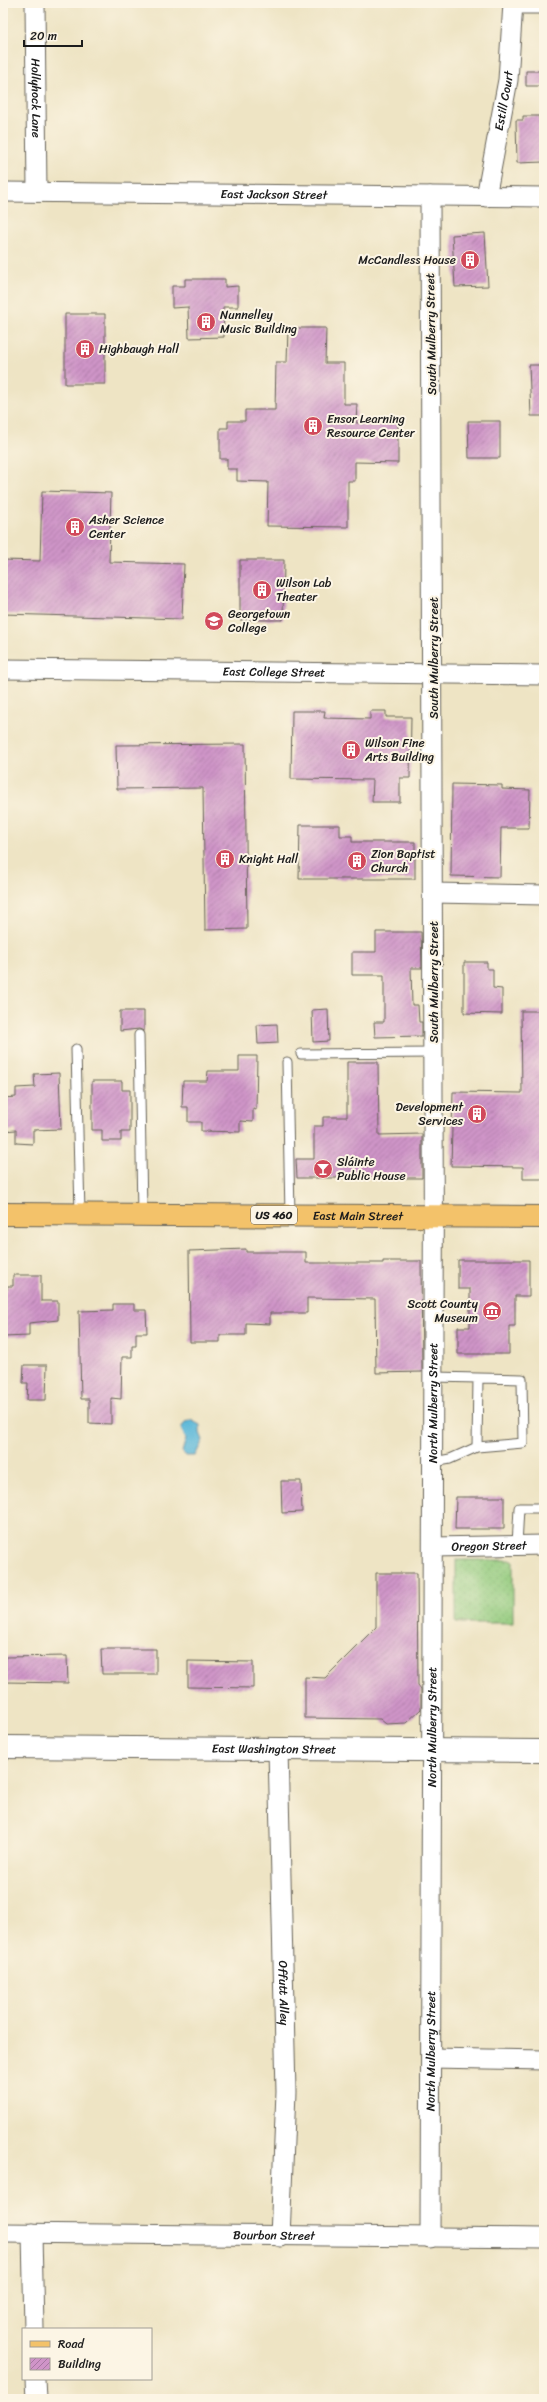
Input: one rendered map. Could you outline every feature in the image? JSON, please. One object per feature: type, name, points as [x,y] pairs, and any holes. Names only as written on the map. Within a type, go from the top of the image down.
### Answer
[{"type":"main road","name":"East Main Street","points":[[3,1214],[544,1217]]},
{"type":"street","name":"Hollyhock Lane","points":[[35,3],[37,192]]},
{"type":"street","points":[[513,4],[544,4]]},
{"type":"street","name":"Estill Court","points":[[486,197],[508,80],[513,4]]},
{"type":"street","name":"East Jackson Street","points":[[3,192],[544,197]]},
{"type":"street","name":"South Mulberry Street","points":[[430,196],[434,674],[434,1216]]},
{"type":"street","name":"East College Street","points":[[3,669],[248,670],[544,675]]},
{"type":"street","points":[[433,893],[544,895]]},
{"type":"street","name":"North Mulberry Street","points":[[430,2238],[434,1547],[434,1216]]},
{"type":"street","name":"Oregon Street","points":[[434,1547],[544,1545]]},
{"type":"street","name":"East Washington Street","points":[[3,1747],[544,1751]]},
{"type":"street","name":"Offutt Alley","points":[[278,1749],[286,2092],[280,2237]]},
{"type":"street","points":[[431,2058],[544,2060]]},
{"type":"street","name":"Bourbon Street","points":[[3,2233],[280,2237],[544,2238]]},
{"type":"street","points":[[32,2233],[34,2328]]},
{"type":"street","points":[[35,2380],[36,2399]]},
{"type":"lane","points":[[139,1035],[142,1214]]},
{"type":"lane","points":[[76,1049],[80,1214]]},
{"type":"lane","points":[[301,1054],[434,1053]]},
{"type":"lane","points":[[287,1062],[290,1216]]},
{"type":"lane","points":[[434,1378],[522,1379],[523,1444],[477,1447],[450,1459],[434,1462]]},
{"type":"lane","points":[[477,1447],[478,1378]]},
{"type":"lane","points":[[517,1545],[519,1508],[544,1508]]},
{"type":"green space","points":[[456,1560],[513,1560],[513,1623],[456,1623]]},
{"type":"water","points":[[191,1420],[200,1425],[200,1433],[203,1440],[195,1456],[186,1456],[182,1452],[186,1438],[181,1429],[185,1422]]},
{"type":"building","points":[[526,71],[544,71],[544,86],[526,86]]},
{"type":"building","points":[[523,116],[539,116],[539,119],[543,119],[544,162],[517,163],[516,120],[523,120]]},
{"type":"building","name":"McCandless House","points":[[485,233],[488,286],[455,287],[452,235]]},
{"type":"building","name":"Nunnelley Music Building","points":[[185,279],[225,279],[225,287],[238,286],[238,307],[223,307],[224,337],[189,338],[188,307],[172,308],[172,286],[185,286]]},
{"type":"building","name":"Highbaugh Hall","points":[[65,314],[105,314],[105,384],[65,384]]},
{"type":"building","name":"Ensor Learning Resource Center","points":[[288,328],[326,328],[325,363],[344,363],[344,404],[357,404],[356,423],[398,421],[398,463],[355,462],[355,481],[348,481],[348,527],[267,526],[268,482],[237,481],[237,469],[227,469],[227,459],[220,459],[220,428],[228,428],[228,421],[245,421],[245,410],[275,410],[276,362],[287,362]]},
{"type":"building","points":[[529,365],[544,365],[544,416],[531,416]]},
{"type":"building","points":[[468,421],[500,421],[500,458],[469,458]]},
{"type":"building","name":"Asher Science Center","points":[[42,491],[111,493],[109,562],[184,564],[182,619],[3,614],[3,560],[40,561]]},
{"type":"building","name":"Wilson Lab Theater","points":[[240,560],[284,560],[283,620],[240,620]]},
{"type":"building","name":"Wilson Fine Arts Building","points":[[292,711],[325,711],[324,718],[370,719],[370,711],[386,711],[386,717],[411,717],[410,778],[400,778],[400,802],[372,802],[373,780],[291,779]]},
{"type":"building","name":"Knight Hall","points":[[245,744],[247,929],[205,930],[203,788],[117,789],[116,745]]},
{"type":"building","points":[[452,784],[502,785],[502,789],[530,790],[529,828],[501,828],[500,877],[451,876]]},
{"type":"building","name":"Zion Baptist Church","points":[[300,825],[340,825],[340,836],[352,836],[352,842],[415,842],[415,879],[299,879]]},
{"type":"building","points":[[376,932],[421,932],[422,968],[411,968],[412,1005],[418,1005],[419,1022],[422,1022],[422,1036],[375,1037],[374,1022],[384,1022],[384,975],[352,975],[352,952],[376,952]]},
{"type":"building","points":[[464,962],[487,962],[487,969],[493,969],[493,988],[502,989],[502,1014],[464,1013]]},
{"type":"building","points":[[328,1009],[329,1041],[313,1042],[312,1010]]},
{"type":"building","points":[[120,1011],[144,1011],[144,1031],[139,1029],[120,1031]]},
{"type":"building","points":[[521,1011],[544,1011],[544,1179],[523,1179],[523,1167],[451,1166],[453,1092],[522,1093]]},
{"type":"building","points":[[277,1024],[278,1043],[258,1044],[257,1025]]},
{"type":"building","points":[[239,1056],[257,1056],[256,1110],[253,1109],[253,1122],[240,1121],[240,1132],[201,1131],[201,1122],[188,1122],[188,1107],[182,1107],[183,1081],[207,1081],[208,1071],[239,1071]]},
{"type":"building","points":[[347,1062],[378,1062],[379,1135],[422,1134],[422,1178],[297,1178],[296,1159],[314,1159],[314,1126],[323,1126],[323,1117],[347,1117]]},
{"type":"building","points":[[59,1073],[61,1129],[33,1130],[33,1144],[16,1143],[16,1130],[3,1131],[3,1098],[16,1097],[16,1088],[35,1087],[34,1074]]},
{"type":"building","points":[[92,1081],[122,1081],[122,1090],[130,1090],[130,1132],[121,1132],[121,1141],[102,1141],[102,1130],[92,1130]]},
{"type":"building","points":[[246,1249],[246,1252],[306,1252],[306,1263],[383,1263],[383,1261],[421,1261],[422,1372],[376,1373],[375,1299],[307,1298],[307,1313],[270,1313],[270,1324],[246,1323],[246,1335],[220,1335],[220,1342],[190,1342],[189,1251]]},
{"type":"building","name":"Scott County Museum","points":[[458,1260],[529,1260],[529,1296],[515,1296],[515,1326],[509,1326],[509,1354],[458,1354],[458,1327],[470,1327],[470,1289],[458,1289]]},
{"type":"building","points":[[13,1275],[41,1275],[41,1301],[58,1301],[58,1320],[29,1323],[29,1336],[3,1337],[3,1290],[7,1290],[7,1286],[13,1286]]},
{"type":"building","points":[[113,1304],[134,1304],[134,1310],[146,1310],[147,1333],[136,1333],[136,1346],[132,1346],[132,1357],[122,1357],[121,1399],[111,1398],[111,1424],[89,1423],[89,1399],[81,1399],[79,1311],[113,1310]]},
{"type":"building","points":[[24,1365],[47,1365],[46,1400],[27,1400],[28,1383],[23,1383]]},
{"type":"building","points":[[281,1481],[301,1481],[302,1512],[282,1513]]},
{"type":"building","points":[[456,1497],[504,1497],[504,1529],[455,1529]]},
{"type":"building","points":[[376,1573],[417,1573],[418,1685],[421,1689],[421,1709],[406,1723],[386,1724],[380,1719],[305,1718],[305,1677],[325,1678],[376,1627]]},
{"type":"building","points":[[101,1649],[156,1649],[156,1674],[102,1674]]},
{"type":"building","points":[[67,1656],[68,1683],[5,1682],[6,1657]]},
{"type":"building","points":[[188,1661],[253,1662],[253,1688],[188,1687]]},
{"type":"place","name":"McCandless House","points":[[470,260]]},
{"type":"place","name":"Nunnelley Music Building","points":[[206,322]]},
{"type":"place","name":"Highbaugh Hall","points":[[85,349]]},
{"type":"place","name":"Ensor Learning Resource Center","points":[[313,426]]},
{"type":"place","name":"Asher Science Center","points":[[75,527]]},
{"type":"place","name":"Wilson Lab Theater","points":[[262,590]]},
{"type":"place","name":"Georgetown College","points":[[214,621]]},
{"type":"place","name":"Wilson Fine Arts Building","points":[[351,750]]},
{"type":"place","name":"Knight Hall","points":[[225,859]]},
{"type":"place","name":"Zion Baptist Church","points":[[357,861]]},
{"type":"place","name":"Development Services","points":[[477,1114]]},
{"type":"place","name":"Sláinte Public House","points":[[323,1169]]},
{"type":"place","name":"Scott County Museum","points":[[492,1311]]}]
